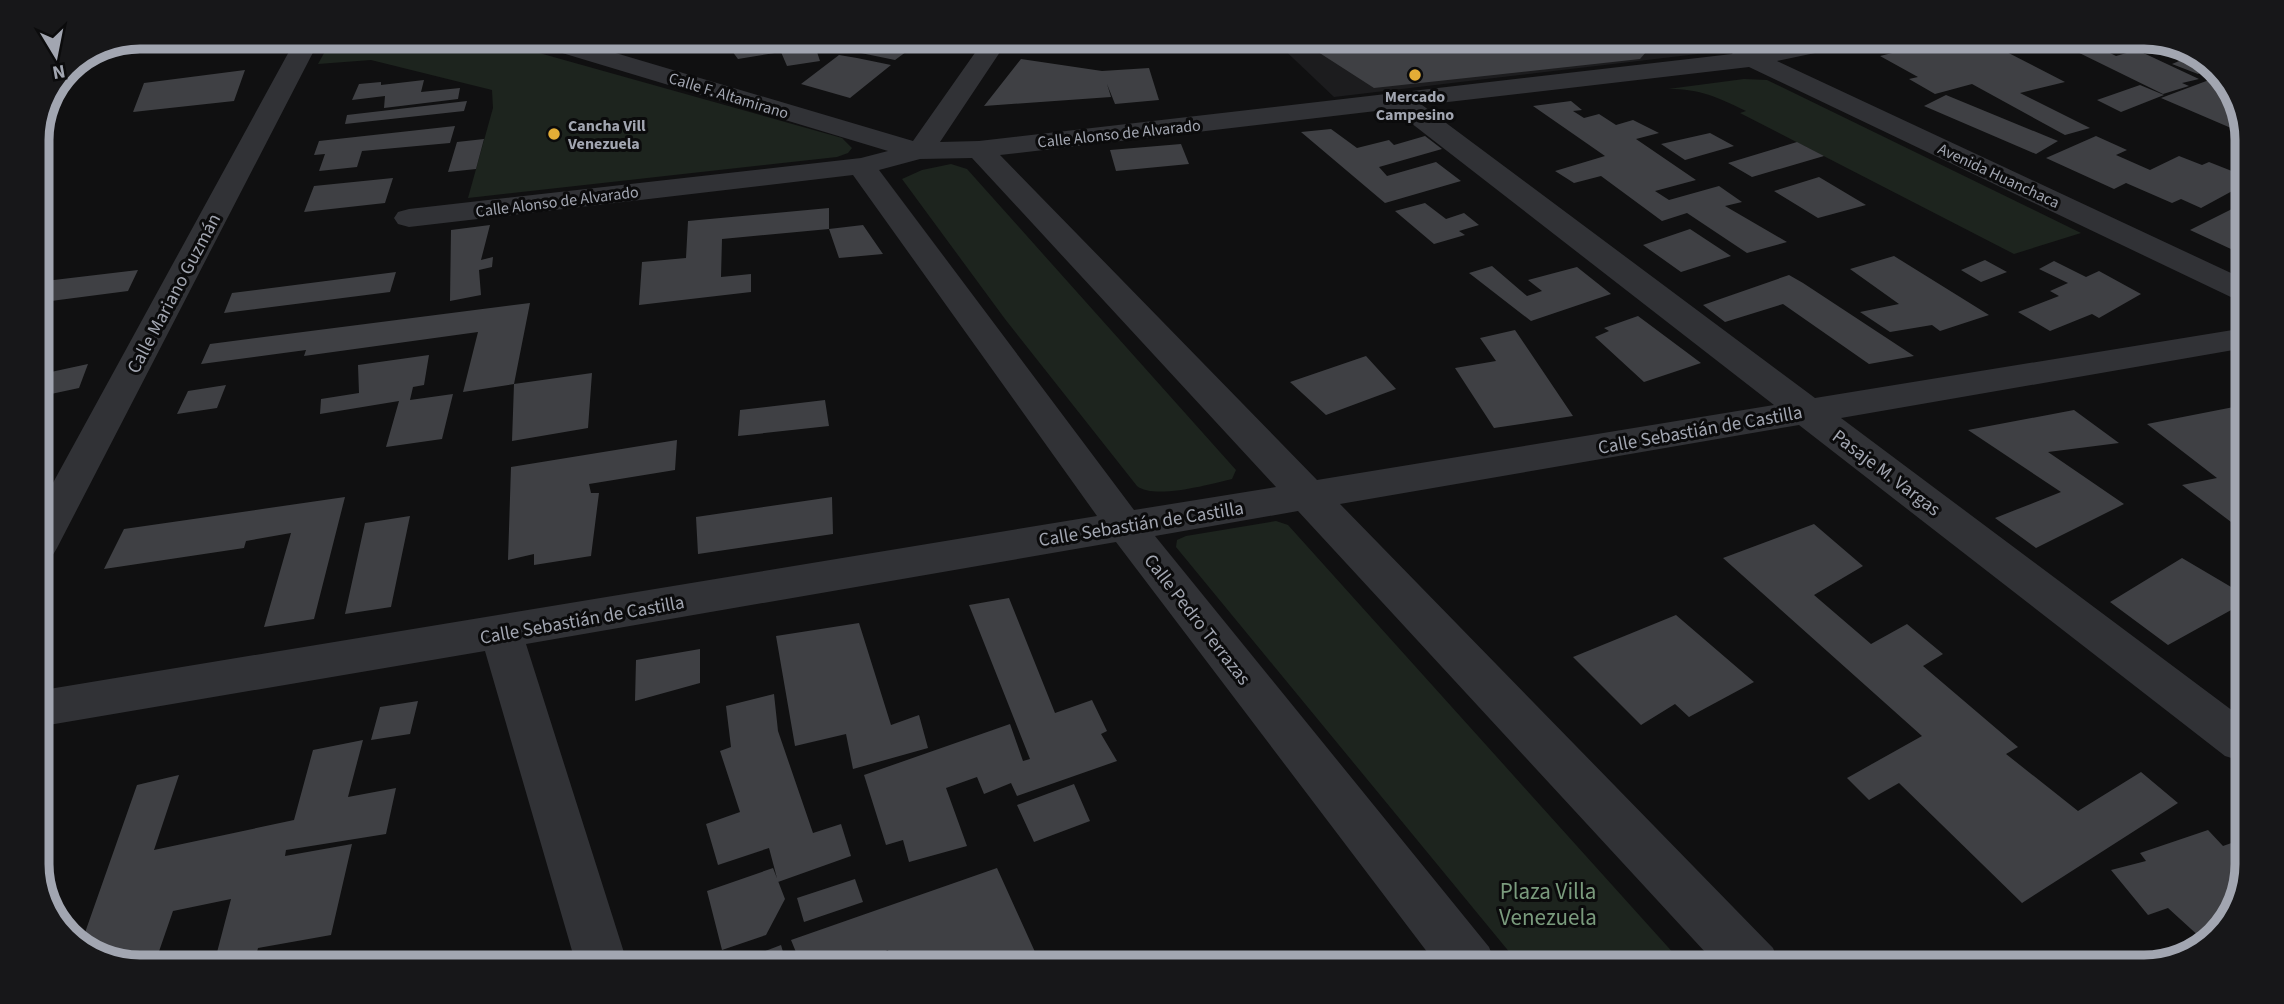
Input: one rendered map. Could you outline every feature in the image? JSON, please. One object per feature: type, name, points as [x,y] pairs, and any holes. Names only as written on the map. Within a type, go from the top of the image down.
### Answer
[{"type":"street","name":"Calle Mariano Guzmán","points":[[49,525],[303,49]]},
{"type":"street","name":"Calle F. Altamirano","points":[[575,49],[920,151]]},
{"type":"street","points":[[920,151],[990,49]]},
{"type":"street","name":"Avenida Huanchaca","points":[[1731,49],[2235,287]]},
{"type":"street","name":"Calle Alonso de Alvarado","points":[[409,218],[861,166],[920,151],[979,149],[1399,101],[1752,59],[1801,49]]},
{"type":"street","name":"Pasaje M. Vargas","points":[[1399,101],[2235,737]]},
{"type":"street","points":[[979,149],[1744,955]]},
{"type":"street","name":"Calle Pedro Terrazas","points":[[861,166],[1124,525],[1462,955]]},
{"type":"street","name":"Calle Sebastián de Castilla","points":[[49,707],[2235,340]]},
{"type":"street","points":[[501,633],[599,955]]},
{"type":"shaded area","name":"Mercado Campesino","points":[[1283,49],[1698,49],[1706,53],[1334,97]]},
{"type":"green space","points":[[326,49],[525,49],[842,138],[852,148],[848,153],[837,157],[468,198],[493,108],[492,90],[371,60],[318,64]]},
{"type":"green space","points":[[1744,79],[1767,80],[2081,233],[2014,254],[1740,113],[1746,111],[1736,106],[1700,92],[1668,89]]},
{"type":"green space","points":[[951,164],[967,169],[1236,470],[1232,479],[1156,492],[1137,486],[1005,319],[902,179],[922,170]]},
{"type":"green space","name":"Plaza Villa Venezuela","points":[[1276,521],[1288,525],[1675,955],[1512,955],[1176,547],[1177,540],[1186,536]]},
{"type":"building","points":[[730,49],[830,49],[817,52],[820,61],[787,66],[781,52],[738,59]]},
{"type":"building","points":[[860,49],[910,49],[895,60],[856,52]]},
{"type":"building","points":[[1313,49],[1649,49],[1640,59],[1374,88]]},
{"type":"building","points":[[1909,49],[2001,49],[2065,82],[2020,93],[2090,128],[2065,135],[1972,84],[1935,94],[1909,79],[1918,77],[1880,56]]},
{"type":"building","points":[[2071,49],[2102,49],[2116,56],[2137,50],[2199,79],[2182,83],[2189,86],[2163,94]]},
{"type":"building","points":[[839,55],[891,65],[850,98],[801,84]]},
{"type":"building","points":[[1021,59],[1102,71],[1149,68],[1159,100],[1115,104],[1107,84],[1111,97],[984,106]]},
{"type":"building","points":[[2185,59],[2204,72],[2198,74],[2172,64]]},
{"type":"building","points":[[245,70],[234,101],[133,112],[144,83]]},
{"type":"building","points":[[424,80],[421,92],[460,88],[458,99],[384,108],[385,96],[352,100],[359,84],[381,82],[381,85]]},
{"type":"building","points":[[2209,80],[2216,84],[2223,94],[2234,129],[2161,98]]},
{"type":"building","points":[[2140,85],[2164,95],[2121,112],[2097,100]]},
{"type":"building","points":[[1946,95],[2058,141],[2036,154],[1924,106]]},
{"type":"building","points":[[467,101],[464,111],[345,124],[347,115]]},
{"type":"building","points":[[1571,101],[1582,110],[1573,111],[1584,118],[1599,114],[1616,125],[1633,120],[1659,133],[1636,139],[1696,180],[1655,191],[1669,200],[1719,186],[1742,202],[1725,206],[1787,242],[1747,253],[1687,213],[1662,221],[1601,176],[1574,183],[1555,171],[1605,156],[1533,106]]},
{"type":"building","points":[[455,126],[450,143],[362,151],[357,167],[319,171],[325,154],[314,155],[319,141]]},
{"type":"building","points":[[1331,129],[1357,148],[1389,140],[1394,145],[1425,136],[1442,149],[1379,167],[1387,176],[1436,162],[1461,181],[1385,203],[1301,132]]},
{"type":"building","points":[[1710,133],[1734,146],[1685,160],[1661,144]]},
{"type":"building","points":[[2096,136],[2127,150],[2116,155],[2150,170],[2179,156],[2202,165],[2209,162],[2235,172],[2235,190],[2201,208],[2181,199],[2172,203],[2126,183],[2114,189],[2046,158]]},
{"type":"building","points":[[484,139],[476,169],[448,172],[457,142]]},
{"type":"building","points":[[1797,142],[1824,156],[1752,177],[1728,163]]},
{"type":"building","points":[[1181,144],[1189,164],[1116,171],[1110,150]]},
{"type":"building","points":[[1819,177],[1866,205],[1818,218],[1774,191]]},
{"type":"building","points":[[393,178],[385,203],[304,212],[314,186]]},
{"type":"building","points":[[1425,203],[1446,219],[1464,213],[1479,225],[1459,231],[1465,235],[1434,244],[1395,211]]},
{"type":"building","points":[[829,208],[829,229],[722,239],[721,277],[751,274],[751,292],[639,305],[642,262],[686,258],[688,221]]},
{"type":"building","points":[[2235,208],[2235,251],[2190,230]]},
{"type":"building","points":[[490,225],[481,260],[493,257],[492,267],[479,270],[481,295],[450,301],[451,230]]},
{"type":"building","points":[[863,225],[883,254],[839,258],[829,229]]},
{"type":"building","points":[[1690,229],[1731,256],[1681,272],[1643,245]]},
{"type":"building","points":[[1894,256],[1989,315],[1940,331],[1932,325],[1890,332],[1860,312],[1899,304],[1850,269]]},
{"type":"building","points":[[1985,260],[2007,272],[1981,282],[1961,270]]},
{"type":"building","points":[[2054,261],[2086,277],[2099,271],[2141,294],[2099,318],[2092,314],[2050,331],[2018,312],[2059,296],[2050,291],[2068,283],[2039,269]]},
{"type":"building","points":[[1492,266],[1527,296],[1542,291],[1528,280],[1577,267],[1611,294],[1531,321],[1469,273]]},
{"type":"building","points":[[138,270],[128,291],[51,301],[49,304],[49,281]]},
{"type":"building","points":[[396,272],[390,292],[224,313],[232,293]]},
{"type":"building","points":[[1789,275],[1914,356],[1869,364],[1783,304],[1725,322],[1703,305]]},
{"type":"building","points":[[530,303],[514,384],[463,392],[478,332],[304,356],[306,350],[201,364],[210,344]]},
{"type":"building","points":[[1638,316],[1701,363],[1644,382],[1595,337],[1609,331],[1604,328]]},
{"type":"building","points":[[1515,330],[1573,416],[1494,428],[1455,368],[1496,361],[1480,338]]},
{"type":"building","points":[[429,355],[424,385],[413,387],[410,400],[453,394],[442,439],[386,447],[399,401],[320,414],[321,399],[359,393],[358,365]]},
{"type":"building","points":[[1366,356],[1396,389],[1326,415],[1290,382]]},
{"type":"building","points":[[88,364],[79,388],[49,394],[49,372]]},
{"type":"building","points":[[592,373],[588,428],[512,441],[514,384]]},
{"type":"building","points":[[226,385],[217,408],[177,414],[188,391]]},
{"type":"building","points":[[825,400],[829,426],[738,436],[740,410]]},
{"type":"building","points":[[2235,407],[2235,525],[2182,485],[2217,478],[2147,424]]},
{"type":"building","points":[[2074,410],[2119,443],[2048,452],[2124,504],[2036,548],[1995,518],[2061,492],[1968,430]]},
{"type":"building","points":[[677,440],[675,470],[589,484],[591,493],[599,493],[591,556],[534,565],[534,554],[508,560],[511,467]]},
{"type":"building","points":[[345,497],[314,619],[264,627],[291,533],[246,541],[244,548],[104,569],[124,529]]},
{"type":"building","points":[[832,497],[833,534],[698,554],[696,517]]},
{"type":"building","points":[[410,516],[391,607],[345,614],[365,523]]},
{"type":"building","points":[[1814,524],[1863,566],[1814,595],[1871,644],[1907,624],[1943,654],[1923,666],[2018,747],[2006,754],[2078,811],[2141,772],[2178,803],[2022,903],[1899,783],[1869,800],[1847,778],[1922,736],[1723,558]]},
{"type":"building","points":[[2182,558],[2235,589],[2235,608],[2168,645],[2110,602]]},
{"type":"building","points":[[1009,598],[1055,713],[1092,700],[1107,731],[1101,734],[1117,761],[1017,796],[1011,783],[984,794],[977,777],[946,788],[967,846],[909,862],[903,840],[886,845],[864,775],[1010,724],[1023,761],[1030,759],[969,605]]},
{"type":"building","points":[[1676,615],[1754,682],[1689,717],[1675,704],[1641,725],[1573,657]]},
{"type":"building","points":[[859,623],[891,725],[919,715],[928,748],[853,769],[846,734],[795,746],[776,636]]},
{"type":"building","points":[[700,649],[700,683],[635,701],[636,660]]},
{"type":"building","points":[[774,694],[778,731],[813,833],[841,824],[851,856],[778,882],[769,848],[718,865],[706,824],[740,812],[720,751],[731,747],[726,706]]},
{"type":"building","points":[[418,701],[410,734],[371,740],[380,707]]},
{"type":"building","points":[[363,740],[348,797],[396,788],[386,834],[286,850],[285,856],[352,844],[331,935],[258,948],[256,955],[216,955],[231,899],[173,911],[158,955],[122,953],[105,948],[84,936],[137,785],[179,775],[154,850],[294,820],[313,750]]},
{"type":"building","points":[[1074,784],[1090,821],[1034,842],[1017,805]]},
{"type":"building","points":[[2208,830],[2223,846],[2235,842],[2233,882],[2228,899],[2220,915],[2199,937],[2168,908],[2148,915],[2111,870],[2146,861],[2140,853]]},
{"type":"building","points":[[773,868],[785,899],[766,935],[722,950],[707,891]]},
{"type":"building","points":[[997,868],[1036,955],[890,955],[888,950],[876,955],[797,955],[791,940]]},
{"type":"building","points":[[855,879],[863,902],[804,922],[797,898]]},
{"type":"building","points":[[781,945],[784,955],[755,955]]},
{"type":"place","name":"Mercado Campesino","points":[[1415,75]]},
{"type":"place","name":"Cancha Vill Venezuela","points":[[554,134]]}]
